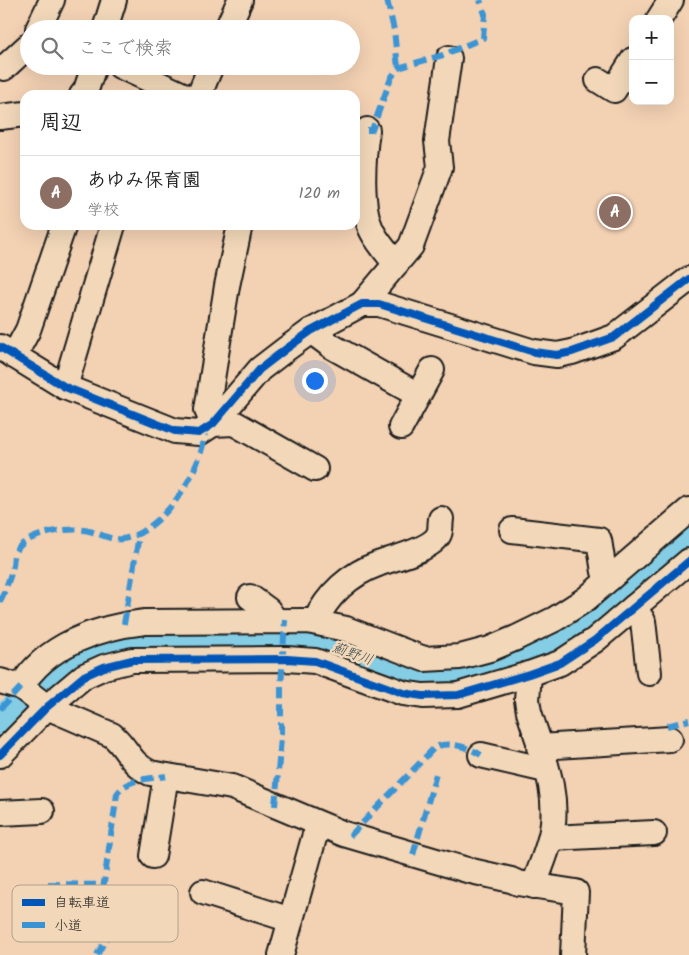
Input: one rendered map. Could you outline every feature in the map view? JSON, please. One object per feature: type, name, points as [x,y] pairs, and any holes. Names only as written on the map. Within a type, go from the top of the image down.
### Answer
[{"type":"street","points":[[43,20],[51,6],[52,0]]},
{"type":"street","points":[[108,20],[114,0]]},
{"type":"street","points":[[231,20],[240,0]]},
{"type":"street","points":[[662,15],[671,0]]},
{"type":"street","points":[[1,72],[20,54]]},
{"type":"street","points":[[62,230],[28,330],[7,351],[65,387],[175,431],[200,433],[213,424],[260,369],[311,330],[362,304],[411,246],[440,167],[437,141],[449,58]]},
{"type":"street","points":[[598,80],[614,90],[629,66]]},
{"type":"street","points":[[86,90],[91,75]]},
{"type":"street","points":[[140,75],[172,90]]},
{"type":"street","points":[[201,90],[207,75]]},
{"type":"street","points":[[0,117],[20,115]]},
{"type":"street","points":[[362,144],[365,210],[372,232],[396,264]]},
{"type":"street","points":[[65,387],[112,230]]},
{"type":"street","points":[[213,424],[208,410],[209,401],[227,286],[239,230]]},
{"type":"street","points":[[362,304],[379,304],[534,352],[557,355],[572,352],[614,337],[689,279]]},
{"type":"street","points":[[311,330],[331,346],[418,395]]},
{"type":"street","points":[[400,428],[432,370]]},
{"type":"street","points":[[213,424],[234,423],[315,469]]},
{"type":"street","points":[[573,955],[576,892],[518,883],[422,857],[350,836],[320,825],[232,787],[159,775],[142,769],[130,759],[118,740],[112,735],[47,707],[11,684],[28,675],[61,648],[86,635],[124,624],[145,622],[275,620],[315,622],[346,629],[424,659],[460,657],[516,638],[554,619],[586,599],[689,510]]},
{"type":"street","points":[[315,622],[324,606],[343,583],[379,563],[414,552],[436,538],[440,533],[441,519]]},
{"type":"street","points":[[512,530],[599,540],[604,572],[610,578]]},
{"type":"street","points":[[0,755],[47,707],[84,676],[132,660],[287,659],[315,661],[402,693],[423,696],[458,695],[560,663],[595,640],[689,561]]},
{"type":"street","points":[[250,597],[268,610],[275,620]]},
{"type":"street","points":[[634,607],[643,621],[648,673]]},
{"type":"street","points":[[529,674],[528,712],[552,790],[554,811],[551,838],[534,886]]},
{"type":"street","points":[[539,747],[670,739]]},
{"type":"street","points":[[481,755],[546,770]]},
{"type":"street","points":[[153,856],[166,776]]},
{"type":"street","points":[[0,813],[42,811]]},
{"type":"street","points":[[281,955],[314,838],[320,825]]},
{"type":"street","points":[[551,838],[654,834]]},
{"type":"street","points":[[203,892],[290,920]]},
{"type":"waterway","name":"薊野川","points":[[0,727],[30,696],[65,667],[103,649],[133,643],[255,638],[300,639],[335,646],[409,674],[434,677],[447,676],[485,668],[527,655],[550,645],[568,634],[604,609],[689,536]]},
{"type":"marked path","points":[[387,0],[394,30],[398,68]]},
{"type":"marked path","points":[[367,130],[372,130],[391,78],[398,68],[443,55],[483,38],[485,14],[480,0]]},
{"type":"marked path","points":[[0,602],[11,574],[14,554],[26,541],[43,534],[73,529],[122,539],[137,534],[152,525],[166,512],[189,480],[203,446],[205,431]]},
{"type":"marked path","points":[[124,624],[139,535]]},
{"type":"marked path","points":[[275,806],[281,738],[281,688],[285,620]]},
{"type":"marked path","points":[[0,709],[21,687]]},
{"type":"marked path","points":[[667,726],[689,720]]},
{"type":"marked path","points":[[350,836],[434,748],[445,745],[458,746],[470,749],[481,755]]},
{"type":"marked path","points":[[413,855],[436,774]]},
{"type":"marked path","points":[[104,885],[117,794],[133,782],[166,776]]},
{"type":"marked path","points":[[48,884],[103,885]]},
{"type":"marked path","points":[[97,955],[104,942]]},
{"type":"cycle path","points":[[0,347],[65,387],[175,431],[199,433],[213,424],[260,369],[311,331],[362,304],[379,304],[534,352],[557,355],[572,352],[614,337],[689,279]]},
{"type":"cycle path","points":[[0,755],[47,707],[84,676],[104,667],[132,660],[287,659],[315,661],[403,693],[423,696],[458,695],[560,663],[595,640],[689,561]]},
{"type":"place","name":"あゆみ保育園","points":[[615,212]]}]
